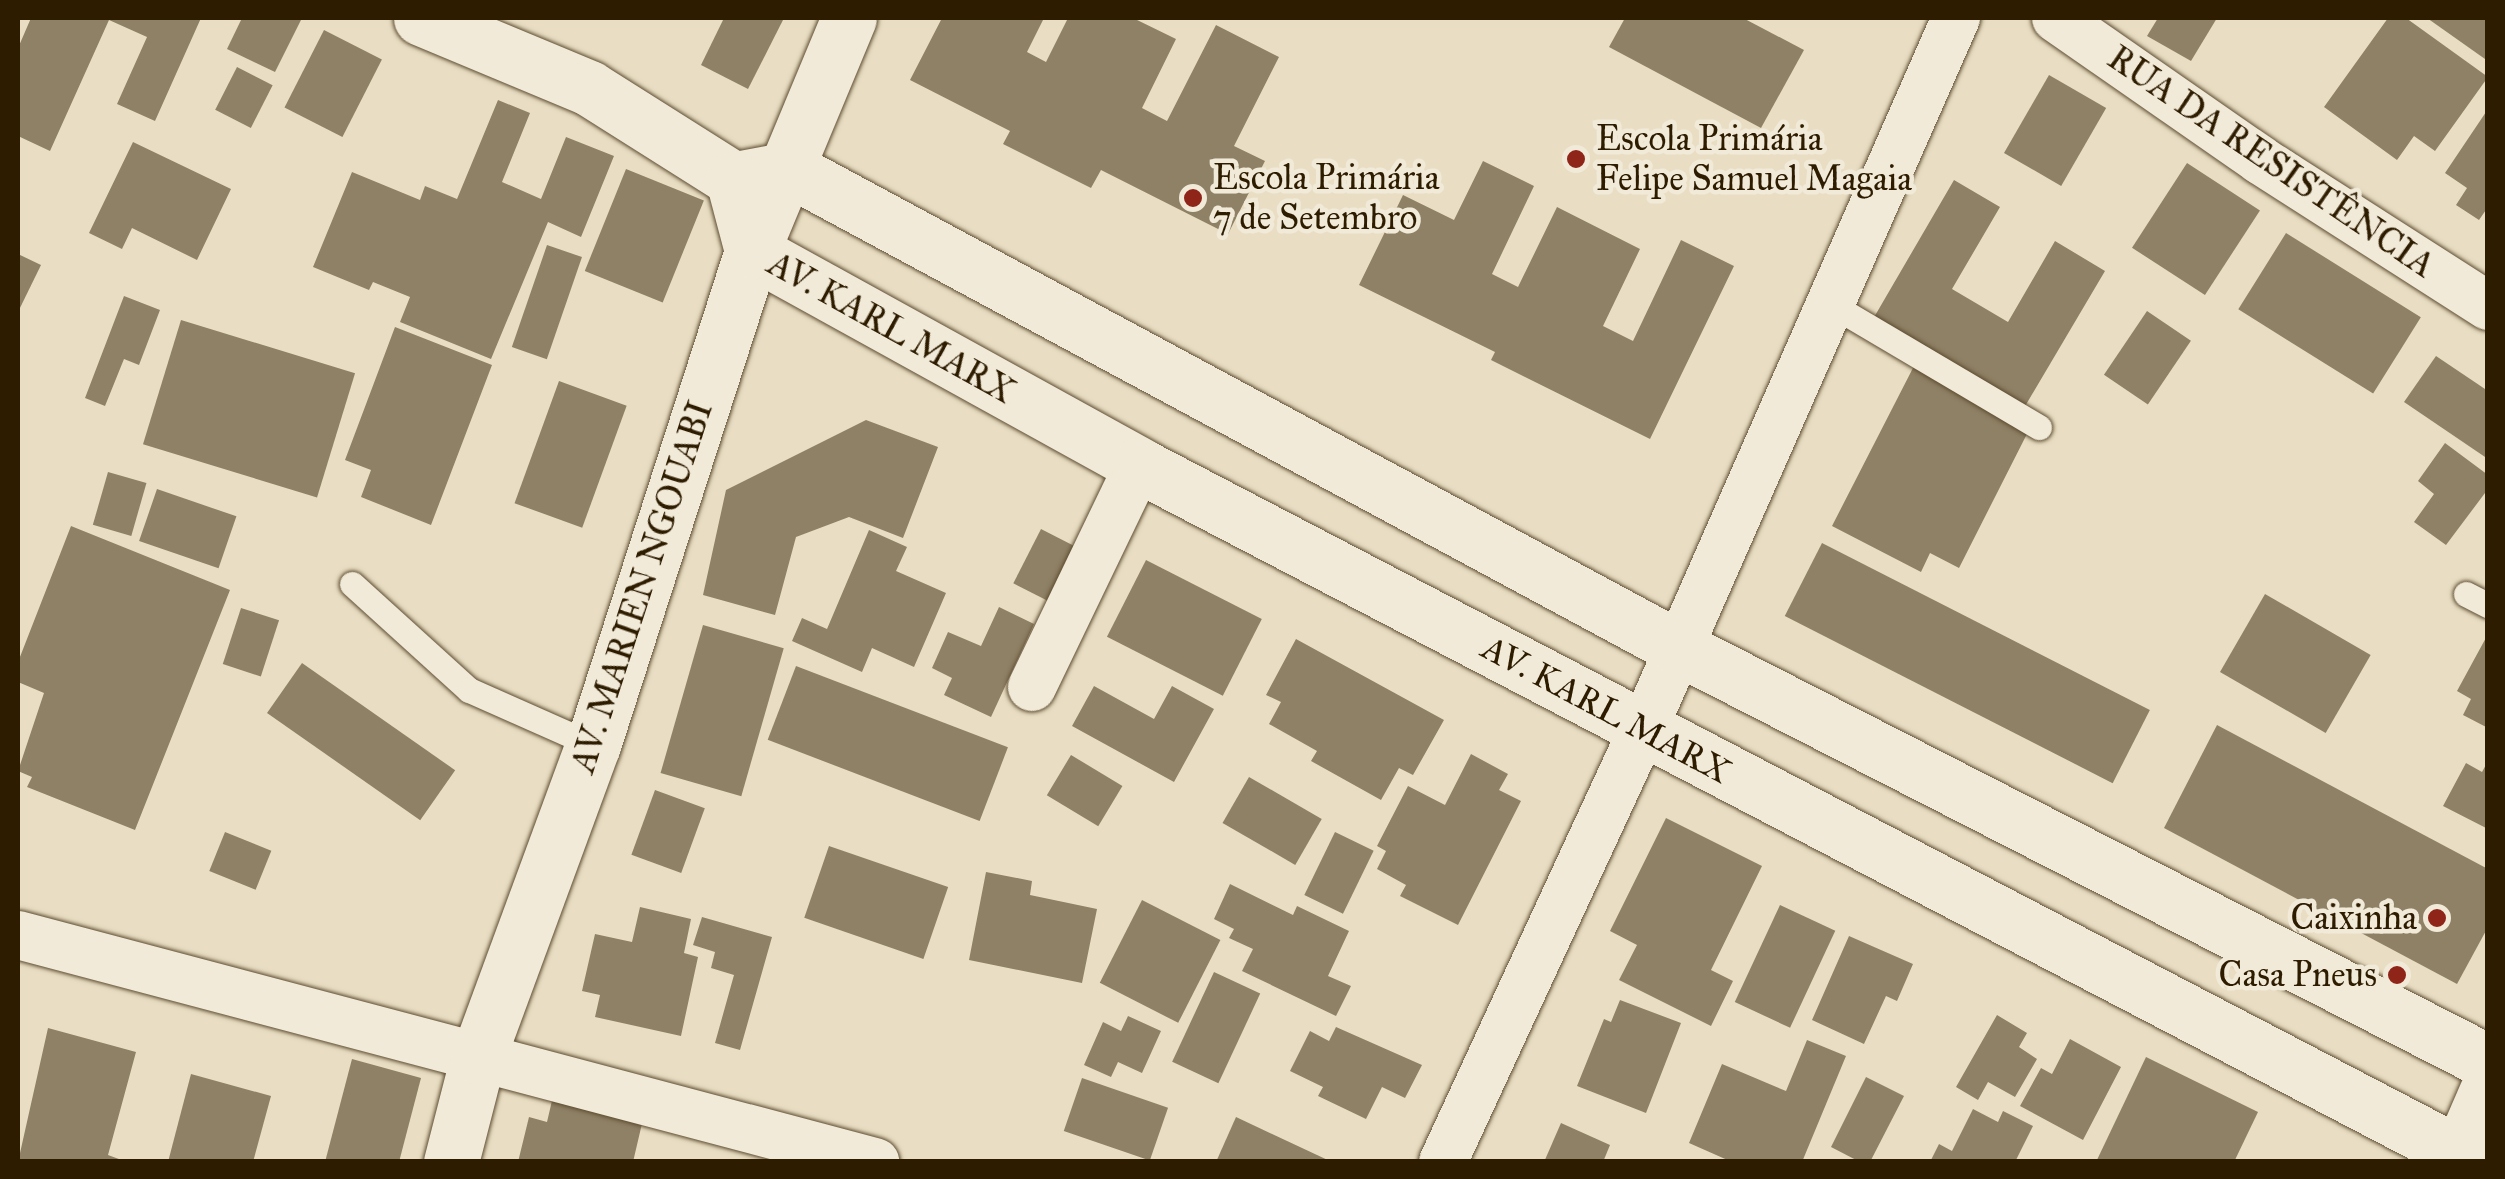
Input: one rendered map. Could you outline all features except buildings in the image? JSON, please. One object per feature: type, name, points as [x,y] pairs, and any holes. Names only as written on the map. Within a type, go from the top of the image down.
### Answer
[{"type":"street","points":[[421,18],[588,88],[733,179],[789,169],[1677,648],[2488,1062]]},
{"type":"street","name":"AV. MARIEN NGOUABI","points":[[451,1162],[478,1057],[592,745],[752,251],[849,18]]},
{"type":"street","points":[[1443,1162],[1643,730],[1956,18]]},
{"type":"street","name":"RUA DA RESISTÊNCIA","points":[[2056,18],[2260,160],[2488,306]]},
{"type":"street","name":"AV. KARL MARX","points":[[733,179],[752,251],[1138,465],[2462,1158]]},
{"type":"street","points":[[1032,687],[1138,465]]},
{"type":"street","points":[[18,934],[875,1162]]},
{"type":"street","points":[[2462,1158],[2488,1081]]},
{"type":"lane","points":[[1829,303],[2039,427]]},
{"type":"lane","points":[[352,584],[469,690],[592,745]]},
{"type":"place","name":"Escola Primária Felipe Samuel Magaia","points":[[1576,159]]},
{"type":"place","name":"Escola Primária 7 de Setembro","points":[[1193,198]]},
{"type":"place","name":"Caixinha","points":[[2437,918]]},
{"type":"place","name":"Casa Pneus","points":[[2397,975]]}]
